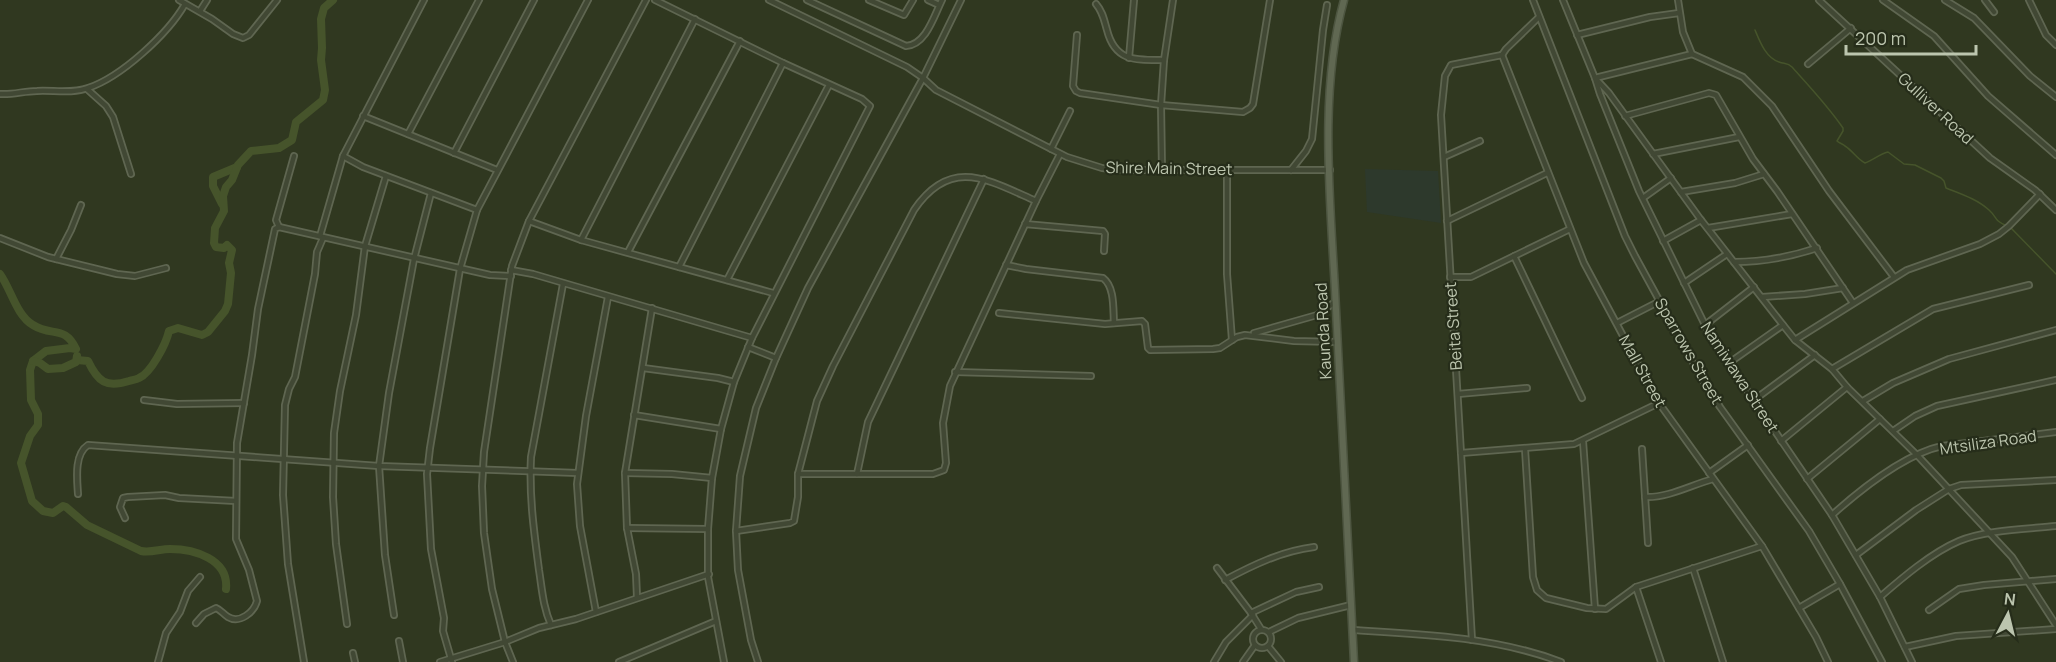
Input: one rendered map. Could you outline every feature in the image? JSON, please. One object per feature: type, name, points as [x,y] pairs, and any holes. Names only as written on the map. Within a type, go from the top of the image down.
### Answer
[{"type":"main road","name":"Kaunda Road","points":[[1344,0],[1333,59],[1329,123],[1335,302],[1354,662]]},
{"type":"street","points":[[179,0],[243,38],[249,35],[277,0]]},
{"type":"street","points":[[200,11],[207,0]]},
{"type":"street","points":[[304,662],[288,564],[283,495],[285,405],[289,389],[296,377],[315,274],[315,261],[342,156],[424,0]]},
{"type":"street","points":[[408,134],[480,0]]},
{"type":"street","points":[[454,153],[534,0]]},
{"type":"street","points":[[452,660],[443,631],[444,618],[431,549],[428,467],[460,269],[477,210],[588,0]]},
{"type":"street","points":[[513,662],[505,642],[492,589],[484,533],[482,469],[511,273],[529,221],[646,0]]},
{"type":"street","points":[[655,0],[862,99],[869,105],[815,217],[773,293],[734,382],[712,478],[708,528],[709,574],[724,662]]},
{"type":"street","name":"Shire Main Street","points":[[769,0],[907,67],[936,90],[1084,164],[1123,170],[1330,170]]},
{"type":"street","points":[[808,0],[901,45],[912,46],[921,40],[940,3],[928,0]]},
{"type":"street","points":[[869,0],[904,15],[913,0]]},
{"type":"street","points":[[758,662],[751,640],[738,570],[736,531],[742,465],[756,408],[808,288],[922,78],[961,0]]},
{"type":"street","points":[[1129,58],[1134,0]]},
{"type":"street","points":[[1162,170],[1161,105],[1164,60],[1173,0]]},
{"type":"street","points":[[1077,35],[1073,75],[1076,91],[1089,96],[1243,112],[1253,104],[1270,0]]},
{"type":"street","name":"Sparrows Street","points":[[1533,0],[1630,246],[1711,394],[1809,531],[1882,662]]},
{"type":"street","points":[[1563,0],[1595,78],[1727,254],[1795,339],[1832,369],[1847,387],[1917,455],[2012,557],[2056,627],[1956,636],[1905,647]]},
{"type":"street","points":[[1678,0],[1683,32],[1692,54]]},
{"type":"street","name":"Gulliver Road","points":[[1820,0],[1990,158],[2040,194],[2056,210]]},
{"type":"street","points":[[1883,0],[1934,36],[1988,96],[2056,155]]},
{"type":"street","points":[[1945,0],[1974,18],[2030,76],[2056,97]]},
{"type":"street","points":[[1985,0],[1994,12]]},
{"type":"street","points":[[2029,0],[2046,35],[2056,45]]},
{"type":"street","points":[[0,94],[87,89],[120,71],[139,56],[171,23],[184,4]]},
{"type":"street","points":[[1096,4],[1103,12],[1112,44],[1123,55],[1129,58],[1164,60]]},
{"type":"street","points":[[1291,170],[1306,152],[1312,139],[1317,77],[1327,5]]},
{"type":"street","points":[[1577,35],[1650,17],[1679,13]]},
{"type":"street","points":[[1502,55],[1539,17]]},
{"type":"street","points":[[581,240],[695,19]]},
{"type":"street","points":[[1808,64],[1851,28]]},
{"type":"street","points":[[628,252],[740,41]]},
{"type":"street","points":[[1595,78],[1692,54],[1743,77],[1772,106],[1829,191],[1894,277]]},
{"type":"street","name":"Beita Street","points":[[1472,640],[1441,115],[1443,85],[1447,70],[1451,66],[1502,55]]},
{"type":"street","name":"Mall Street","points":[[1502,55],[1584,263],[1659,403],[1762,546],[1816,637],[1828,662]]},
{"type":"street","points":[[1320,57],[1333,59]]},
{"type":"street","points":[[679,267],[783,63]]},
{"type":"street","points":[[1317,77],[1332,78]]},
{"type":"street","name":"Namiwawa Street","points":[[1595,78],[1642,198],[1705,326],[1832,515],[1880,597],[1912,662]]},
{"type":"street","points":[[727,280],[829,85]]},
{"type":"street","points":[[87,89],[106,106],[114,117],[131,174]]},
{"type":"street","points":[[1625,116],[1711,93],[1718,97],[1739,137],[1853,303]]},
{"type":"street","points":[[1051,149],[1070,111]]},
{"type":"street","points":[[363,116],[498,170]]},
{"type":"street","points":[[1653,154],[1739,137]]},
{"type":"street","points":[[1444,157],[1480,141]]},
{"type":"street","points":[[798,474],[933,474],[944,470],[946,463],[943,423],[945,402],[955,372],[1060,154]]},
{"type":"street","points":[[279,227],[276,220],[294,156]]},
{"type":"street","points":[[342,156],[363,167],[477,210]]},
{"type":"street","points":[[1227,170],[1227,274],[1232,340]]},
{"type":"street","points":[[1447,221],[1547,173]]},
{"type":"street","points":[[1681,192],[1735,183],[1764,174]]},
{"type":"street","points":[[347,624],[336,544],[334,433],[366,246],[386,176]]},
{"type":"street","points":[[736,531],[790,524],[794,521],[798,497],[798,474],[808,431],[823,386],[914,210],[930,191],[947,180],[966,176],[984,179],[1036,201]]},
{"type":"street","points":[[1642,198],[1671,178]]},
{"type":"street","points":[[857,474],[868,422],[984,179]]},
{"type":"street","points":[[394,615],[385,555],[379,466],[389,393],[414,259],[431,194]]},
{"type":"street","points":[[1795,339],[1907,270],[1990,240],[2009,226],[2040,194]]},
{"type":"street","points":[[56,259],[81,205]]},
{"type":"street","points":[[1708,228],[1792,214]]},
{"type":"street","points":[[1663,241],[1701,220]]},
{"type":"street","points":[[529,221],[581,240],[773,293]]},
{"type":"street","points":[[1025,224],[1103,231],[1105,234],[1104,251]]},
{"type":"street","points":[[279,227],[499,277],[511,273],[533,274],[752,338]]},
{"type":"street","points":[[196,623],[204,614],[216,608],[231,618],[238,619],[250,613],[256,605],[255,590],[249,570],[238,546],[237,455],[258,309],[273,236],[275,229],[279,227]]},
{"type":"street","points":[[1450,277],[1471,277],[1570,229]]},
{"type":"street","points":[[0,238],[56,259],[117,274],[135,276],[166,268]]},
{"type":"street","points":[[1734,262],[1784,257],[1817,248]]},
{"type":"street","points":[[1684,283],[1727,254]]},
{"type":"street","points":[[1514,256],[1582,398]]},
{"type":"street","points":[[1006,265],[1107,280],[1114,323]]},
{"type":"street","points":[[551,625],[543,602],[532,526],[530,471],[563,284]]},
{"type":"street","points":[[1832,369],[1933,309],[2029,285]]},
{"type":"street","points":[[1705,326],[1754,287]]},
{"type":"street","points":[[1762,297],[1843,288]]},
{"type":"street","points":[[596,612],[580,526],[578,473],[608,297]]},
{"type":"street","points":[[1617,323],[1660,301]]},
{"type":"street","points":[[999,314],[1114,323],[1143,321],[1150,350],[1213,350],[1245,335],[1313,316],[1335,302]]},
{"type":"street","points":[[638,597],[627,528],[625,473],[652,308]]},
{"type":"street","points":[[1729,363],[1783,325]]},
{"type":"street","points":[[1863,401],[1893,383],[1949,359],[2056,330]]},
{"type":"street","points":[[1245,335],[1294,341],[1337,342]]},
{"type":"street","points":[[748,347],[776,358]]},
{"type":"street","points":[[1754,400],[1815,355]]},
{"type":"street","points":[[643,368],[734,382]]},
{"type":"street","points":[[955,372],[1091,376]]},
{"type":"street","points":[[1893,431],[1915,416],[1937,406],[2056,380]]},
{"type":"street","points":[[1781,441],[1847,387]]},
{"type":"street","points":[[1458,394],[1527,388]]},
{"type":"street","points":[[144,400],[177,404],[243,403]]},
{"type":"street","points":[[1461,453],[1574,444],[1659,403]]},
{"type":"street","points":[[634,415],[722,429]]},
{"type":"street","points":[[1807,479],[1880,419]]},
{"type":"street","name":"Mtsiliza Road","points":[[1832,515],[1857,492],[1917,455],[1942,446],[2056,432]]},
{"type":"street","points":[[1583,441],[1595,609]]},
{"type":"street","points":[[1709,474],[1748,445]]},
{"type":"street","points":[[78,494],[77,468],[84,448],[88,446],[379,466],[578,473]]},
{"type":"street","points":[[1525,449],[1534,584],[1542,596],[1550,600],[1595,609],[1609,607],[1636,587],[1762,546]]},
{"type":"street","points":[[1642,449],[1648,543]]},
{"type":"street","points":[[625,473],[712,478]]},
{"type":"street","points":[[1645,496],[1665,495],[1713,479]]},
{"type":"street","points":[[1856,555],[1916,510],[1949,489],[1962,485],[2056,480]]},
{"type":"street","points":[[125,518],[120,507],[123,498],[128,497],[165,495],[178,498],[236,501]]},
{"type":"street","points":[[1880,597],[1900,579],[1951,545],[1976,536],[2056,526]]},
{"type":"street","points":[[627,528],[708,528]]},
{"type":"street","points":[[1225,580],[1285,553],[1314,547]]},
{"type":"street","points":[[1217,568],[1261,629],[1269,632],[1272,639],[1268,646],[1262,648],[1255,645]]},
{"type":"street","points":[[1693,568],[1724,662]]},
{"type":"street","points":[[440,662],[452,660],[709,574]]},
{"type":"street","points":[[158,662],[166,633],[180,612],[188,591],[200,577]]},
{"type":"street","points":[[1929,610],[1959,589],[2056,579]]},
{"type":"street","points":[[1798,608],[1840,584]]},
{"type":"street","points":[[1214,662],[1226,642],[1252,614],[1296,592],[1318,587]]},
{"type":"street","points":[[1636,587],[1661,662]]},
{"type":"street","points":[[1269,632],[1298,618],[1352,605]]},
{"type":"street","points":[[619,662],[716,621]]},
{"type":"street","points":[[1255,645],[1254,635],[1261,629]]},
{"type":"street","points":[[1353,630],[1472,640],[1513,648],[1561,662]]},
{"type":"street","points":[[399,641],[403,662]]},
{"type":"street","points":[[1243,662],[1255,645]]},
{"type":"street","points":[[1268,646],[1281,662]]},
{"type":"street","points":[[353,653],[355,662]]},
{"type":"shaded area","points":[[1365,169],[1438,171],[1441,223],[1367,212]]},
{"type":"waterway","points":[[77,360],[88,361],[95,374],[104,382],[114,384],[137,379],[144,375],[153,364],[169,331],[178,328],[202,335],[208,332],[225,311],[228,304],[231,273],[229,263],[232,250],[227,245],[224,248],[216,247],[214,243],[215,228],[224,211],[223,196],[226,187],[232,180],[238,165],[251,151],[279,148],[292,140],[296,122],[323,100],[325,90],[321,60],[321,19],[324,8],[333,0]]},
{"type":"waterway","points":[[1755,30],[1770,57],[1791,66],[1843,128],[1837,141],[1865,163],[1888,152],[1904,164],[1915,165],[1941,178],[1946,188],[1979,203],[2007,226]]},
{"type":"waterway","points":[[222,204],[213,186],[213,177],[237,167]]},
{"type":"waterway","points":[[2011,228],[2056,274]]},
{"type":"waterway","points":[[0,274],[27,321],[40,328],[63,334],[76,349],[46,351],[33,361],[30,370],[31,400],[38,414],[38,425],[30,436],[21,463],[32,501],[43,511],[53,513],[63,506],[66,507],[87,525],[141,551],[179,549],[208,558],[222,570],[226,589]]},
{"type":"waterway","points":[[33,361],[48,369],[63,368],[76,362],[77,356]]}]
